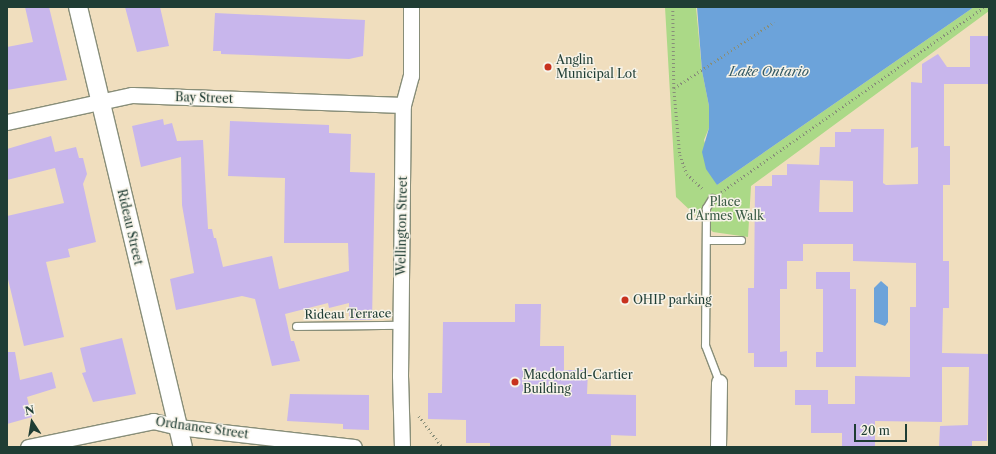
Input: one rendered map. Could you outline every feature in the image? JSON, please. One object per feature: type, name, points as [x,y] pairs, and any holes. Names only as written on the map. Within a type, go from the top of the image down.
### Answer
[{"type":"street","name":"Rideau Street","points":[[78,7],[183,447]]},
{"type":"street","name":"Wellington Street","points":[[402,447],[400,325],[403,105],[411,76],[411,7]]},
{"type":"street","name":"Bay Street","points":[[7,122],[100,100],[132,95],[403,105]]},
{"type":"street","points":[[718,447],[719,382]]},
{"type":"street","name":"Ordnance Street","points":[[28,447],[153,421],[178,427],[354,447]]},
{"type":"lane","points":[[712,198],[706,208],[707,240],[705,345],[719,382]]},
{"type":"lane","points":[[707,240],[741,240]]},
{"type":"lane","name":"Rideau Terrace","points":[[296,326],[400,325]]},
{"type":"path","points":[[673,7],[674,88],[680,154],[687,174],[712,198],[984,7]]},
{"type":"path","points":[[674,88],[774,22]]},
{"type":"path","points":[[419,416],[442,447]]},
{"type":"green space","name":"Place d'Armes Walk","points":[[665,7],[696,7],[702,71],[709,106],[709,128],[704,140],[717,185],[974,7],[989,7],[989,11],[751,186],[748,237],[713,232],[676,197]]},
{"type":"water","name":"Lake Ontario","points":[[697,7],[974,7],[717,185],[706,169],[702,152],[709,128],[709,106],[702,71]]},
{"type":"water","points":[[881,281],[888,287],[888,322],[885,326],[874,322],[874,288]]},
{"type":"building","points":[[25,7],[49,7],[67,80],[7,90],[7,47],[33,42]]},
{"type":"building","points":[[125,7],[160,7],[169,46],[137,52]]},
{"type":"building","points":[[215,13],[365,20],[363,56],[349,59],[221,54],[221,51],[213,51]]},
{"type":"building","points":[[970,36],[989,36],[989,84],[944,84],[944,146],[950,146],[950,185],[943,185],[943,261],[949,261],[949,308],[943,308],[942,353],[989,354],[987,441],[972,441],[972,447],[939,447],[940,426],[968,425],[969,367],[942,367],[942,422],[875,421],[875,447],[842,447],[842,433],[811,433],[811,405],[795,405],[795,390],[828,390],[828,404],[855,404],[855,376],[910,377],[910,307],[916,307],[916,263],[853,261],[853,244],[803,244],[803,261],[787,261],[787,289],[780,289],[780,352],[787,351],[787,367],[754,367],[754,353],[748,353],[748,288],[754,288],[755,186],[772,186],[772,175],[787,175],[787,164],[819,165],[820,147],[835,147],[835,132],[851,132],[851,129],[884,129],[883,183],[886,185],[918,184],[918,147],[911,148],[911,82],[922,83],[922,64],[938,54],[947,67],[970,67]],"holes":[[[820,180],[853,181],[853,212],[819,212]]]},
{"type":"building","points":[[163,119],[164,125],[172,123],[177,141],[203,140],[208,229],[212,229],[214,238],[216,238],[223,267],[272,256],[279,289],[349,271],[348,243],[284,243],[285,178],[228,176],[230,121],[329,125],[329,133],[351,134],[350,172],[375,173],[372,320],[349,320],[349,303],[329,308],[328,303],[285,314],[291,341],[294,341],[300,361],[272,366],[255,299],[242,296],[176,310],[170,279],[194,273],[182,205],[181,157],[141,167],[132,126]]},
{"type":"building","points":[[51,136],[55,152],[76,147],[79,158],[83,158],[87,174],[83,184],[96,242],[68,249],[70,257],[46,262],[64,337],[24,346],[7,275],[7,216],[64,203],[55,168],[7,180],[7,149]]},
{"type":"building","points":[[816,272],[850,272],[850,289],[856,289],[856,367],[816,367],[816,352],[823,352],[823,289],[816,289]]},
{"type":"building","name":"Macdonald-Cartier Building","points":[[515,304],[541,304],[540,346],[564,346],[564,370],[588,370],[587,394],[636,395],[636,436],[611,435],[611,447],[490,447],[490,443],[466,443],[466,420],[428,419],[428,393],[442,393],[443,322],[515,322]]},
{"type":"building","points":[[122,338],[136,394],[93,402],[82,373],[86,372],[80,348]]},
{"type":"building","points":[[7,352],[15,352],[20,380],[52,372],[56,388],[27,397],[32,417],[7,424]]},
{"type":"building","points":[[290,394],[369,395],[369,430],[343,429],[343,424],[287,421]]},
{"type":"place","name":"Anglin Municipal Lot","points":[[548,67]]},
{"type":"place","name":"OHIP parking","points":[[625,300]]},
{"type":"place","name":"Macdonald-Cartier Building","points":[[515,382]]}]
